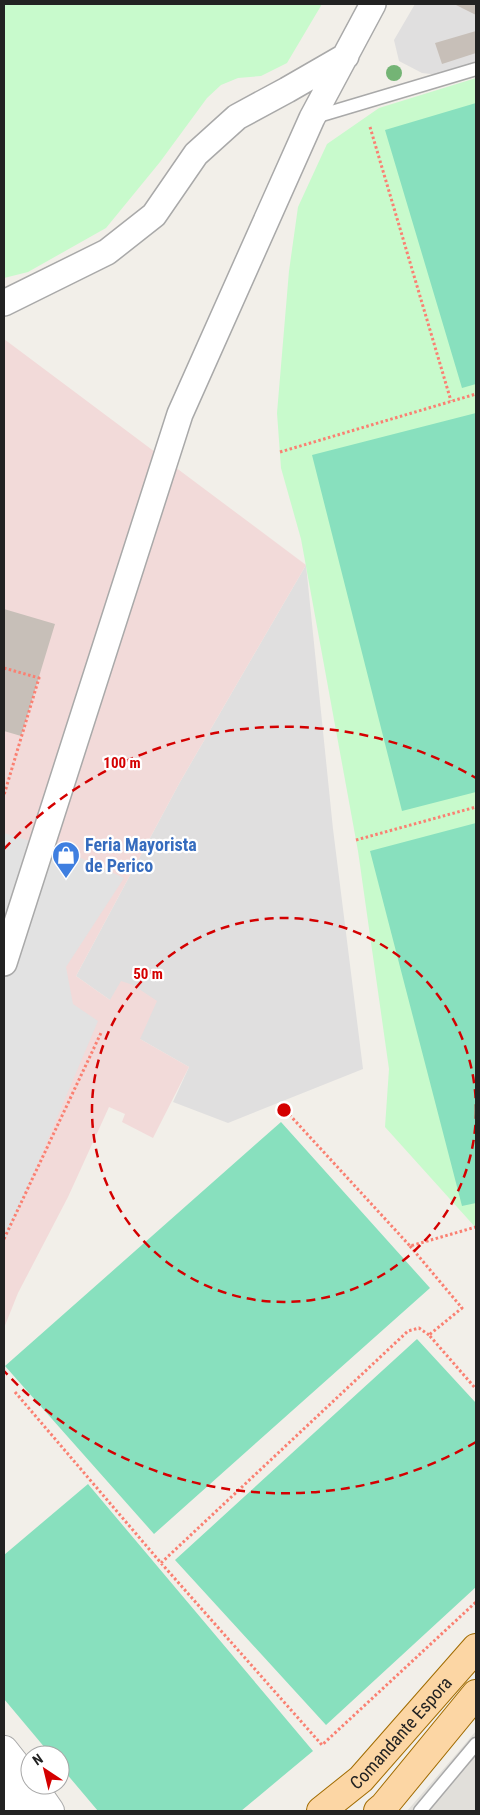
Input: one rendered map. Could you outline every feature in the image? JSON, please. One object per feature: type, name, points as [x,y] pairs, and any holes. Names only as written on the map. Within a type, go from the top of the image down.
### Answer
[{"type":"main road","name":"Comandante Espora","points":[[321,1811],[361,1779],[476,1648]]},
{"type":"main road","name":"Comandante Espora","points":[[378,1811],[476,1694]]},
{"type":"street","points":[[4,963],[180,414],[312,118],[373,4]]},
{"type":"street","points":[[4,303],[107,252],[154,215],[196,154],[237,116],[346,56]]},
{"type":"street","points":[[4,1750],[20,1770]]},
{"type":"street","points":[[4,1784],[21,1811]]},
{"type":"street","points":[[39,1795],[50,1811]]},
{"type":"lane","points":[[312,118],[476,69]]},
{"type":"lane","points":[[420,1811],[476,1744]]},
{"type":"path","points":[[370,127],[451,401]]},
{"type":"path","points":[[280,452],[476,394]]},
{"type":"path","points":[[4,668],[39,678],[4,795]]},
{"type":"path","points":[[356,840],[476,807]]},
{"type":"path","points":[[4,1239],[101,1032]]},
{"type":"path","points":[[286,1111],[410,1246],[462,1308],[429,1335]]},
{"type":"path","points":[[410,1246],[476,1226]]},
{"type":"path","points":[[161,1563],[408,1331],[419,1328],[429,1335],[476,1389]]},
{"type":"path","points":[[15,1392],[161,1563],[322,1745],[476,1602]]},
{"type":"shaded area","points":[[415,4],[476,4],[476,67],[448,76],[422,73],[399,61],[394,40]]},
{"type":"shaded area","name":"Feria Mayorista de Perico","points":[[4,339],[306,565],[180,782],[76,976],[110,1000],[121,981],[133,985],[157,1001],[140,1039],[189,1067],[153,1138],[122,1122],[125,1114],[109,1107],[68,1197],[18,1293],[4,1328]]},
{"type":"shaded area","points":[[306,565],[333,829],[363,1069],[228,1123],[173,1102],[189,1067],[140,1039],[110,1000],[76,976],[180,782]]},
{"type":"shaded area","points":[[4,833],[70,853],[124,878],[66,967],[73,1004],[98,1021],[4,1243]]},
{"type":"shaded area","points":[[476,1731],[476,1811],[407,1811],[453,1758]]},
{"type":"green space","points":[[4,4],[322,4],[287,63],[261,76],[238,78],[221,85],[207,98],[160,162],[106,228],[28,272],[4,278]]},
{"type":"green space","points":[[476,78],[476,1228],[385,1127],[389,1069],[358,851],[301,539],[281,468],[277,413],[289,271],[298,207],[327,144],[379,108]]},
{"type":"green space","points":[[476,103],[476,384],[462,388],[385,130]]},
{"type":"green space","points":[[476,413],[476,792],[402,811],[312,455]]},
{"type":"green space","points":[[476,823],[476,1203],[462,1206],[370,851]]},
{"type":"green space","points":[[281,1122],[430,1288],[154,1534],[5,1366]]},
{"type":"green space","points":[[417,1339],[476,1403],[476,1587],[326,1725],[175,1560]]},
{"type":"green space","points":[[88,1484],[313,1751],[241,1811],[98,1811],[70,1778],[70,1745],[43,1745],[4,1699],[4,1555]]},
{"type":"building","points":[[454,4],[476,4],[476,15]]},
{"type":"building","points":[[476,31],[476,53],[442,64],[435,43]]},
{"type":"building","points":[[4,609],[55,624],[21,736],[4,731]]},
{"type":"place","name":"Feria Mayorista de Perico","points":[[66,879]]}]
